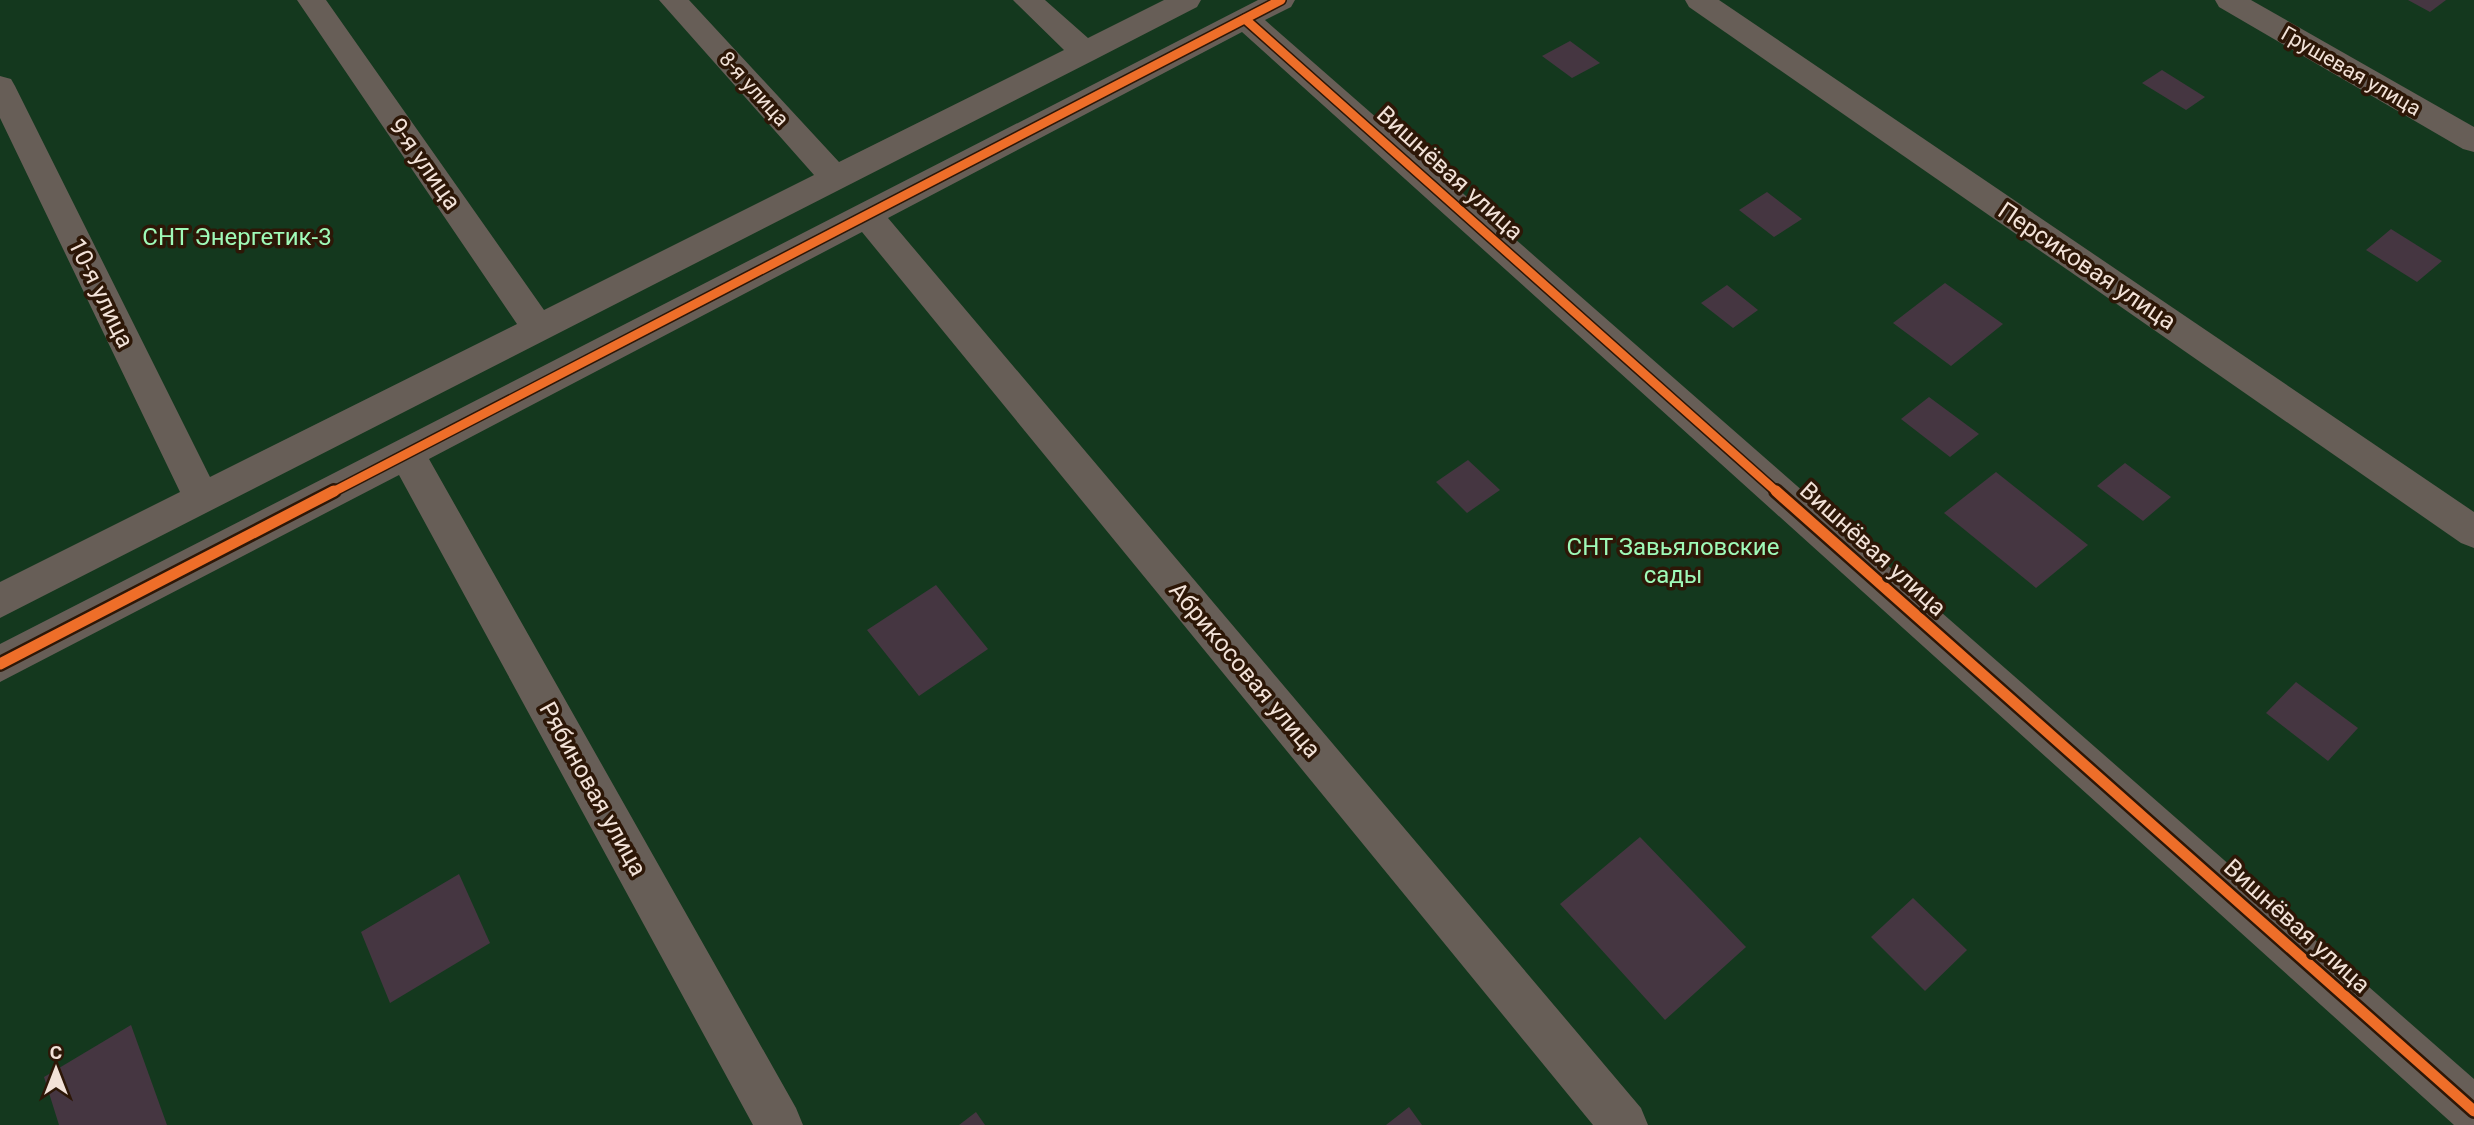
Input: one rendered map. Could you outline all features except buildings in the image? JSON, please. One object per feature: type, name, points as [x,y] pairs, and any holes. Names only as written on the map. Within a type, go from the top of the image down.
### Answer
[{"type":"street","name":"9-я улица","points":[[312,0],[539,329]]},
{"type":"street","name":"8-я улица","points":[[673,0],[835,178]]},
{"type":"street","points":[[1027,0],[1085,52]]},
{"type":"street","points":[[0,601],[1186,0]]},
{"type":"street","points":[[0,664],[1281,0]]},
{"type":"street","name":"Персиковая улица","points":[[1699,0],[2474,532]]},
{"type":"street","name":"Грушевая улица","points":[[2229,0],[2474,141]]},
{"type":"street","name":"Вишнёвая улица","points":[[1245,19],[2474,1111]]},
{"type":"street","name":"10-я улица","points":[[0,86],[202,499]]},
{"type":"street","name":"Абрикосовая улица","points":[[866,214],[1624,1125]]},
{"type":"street","name":"Рябиновая улица","points":[[406,453],[779,1125]]},
{"type":"green space","name":"СНТ Завьяловские сады","points":[[0,0],[2474,0],[2474,1125],[0,1125]]},
{"type":"cycle path","points":[[0,664],[1281,0]]},
{"type":"cycle path","points":[[1245,19],[2474,1111]]},
{"type":"park label","name":"СНТ Энергетик-3","points":[[237,237]]}]
